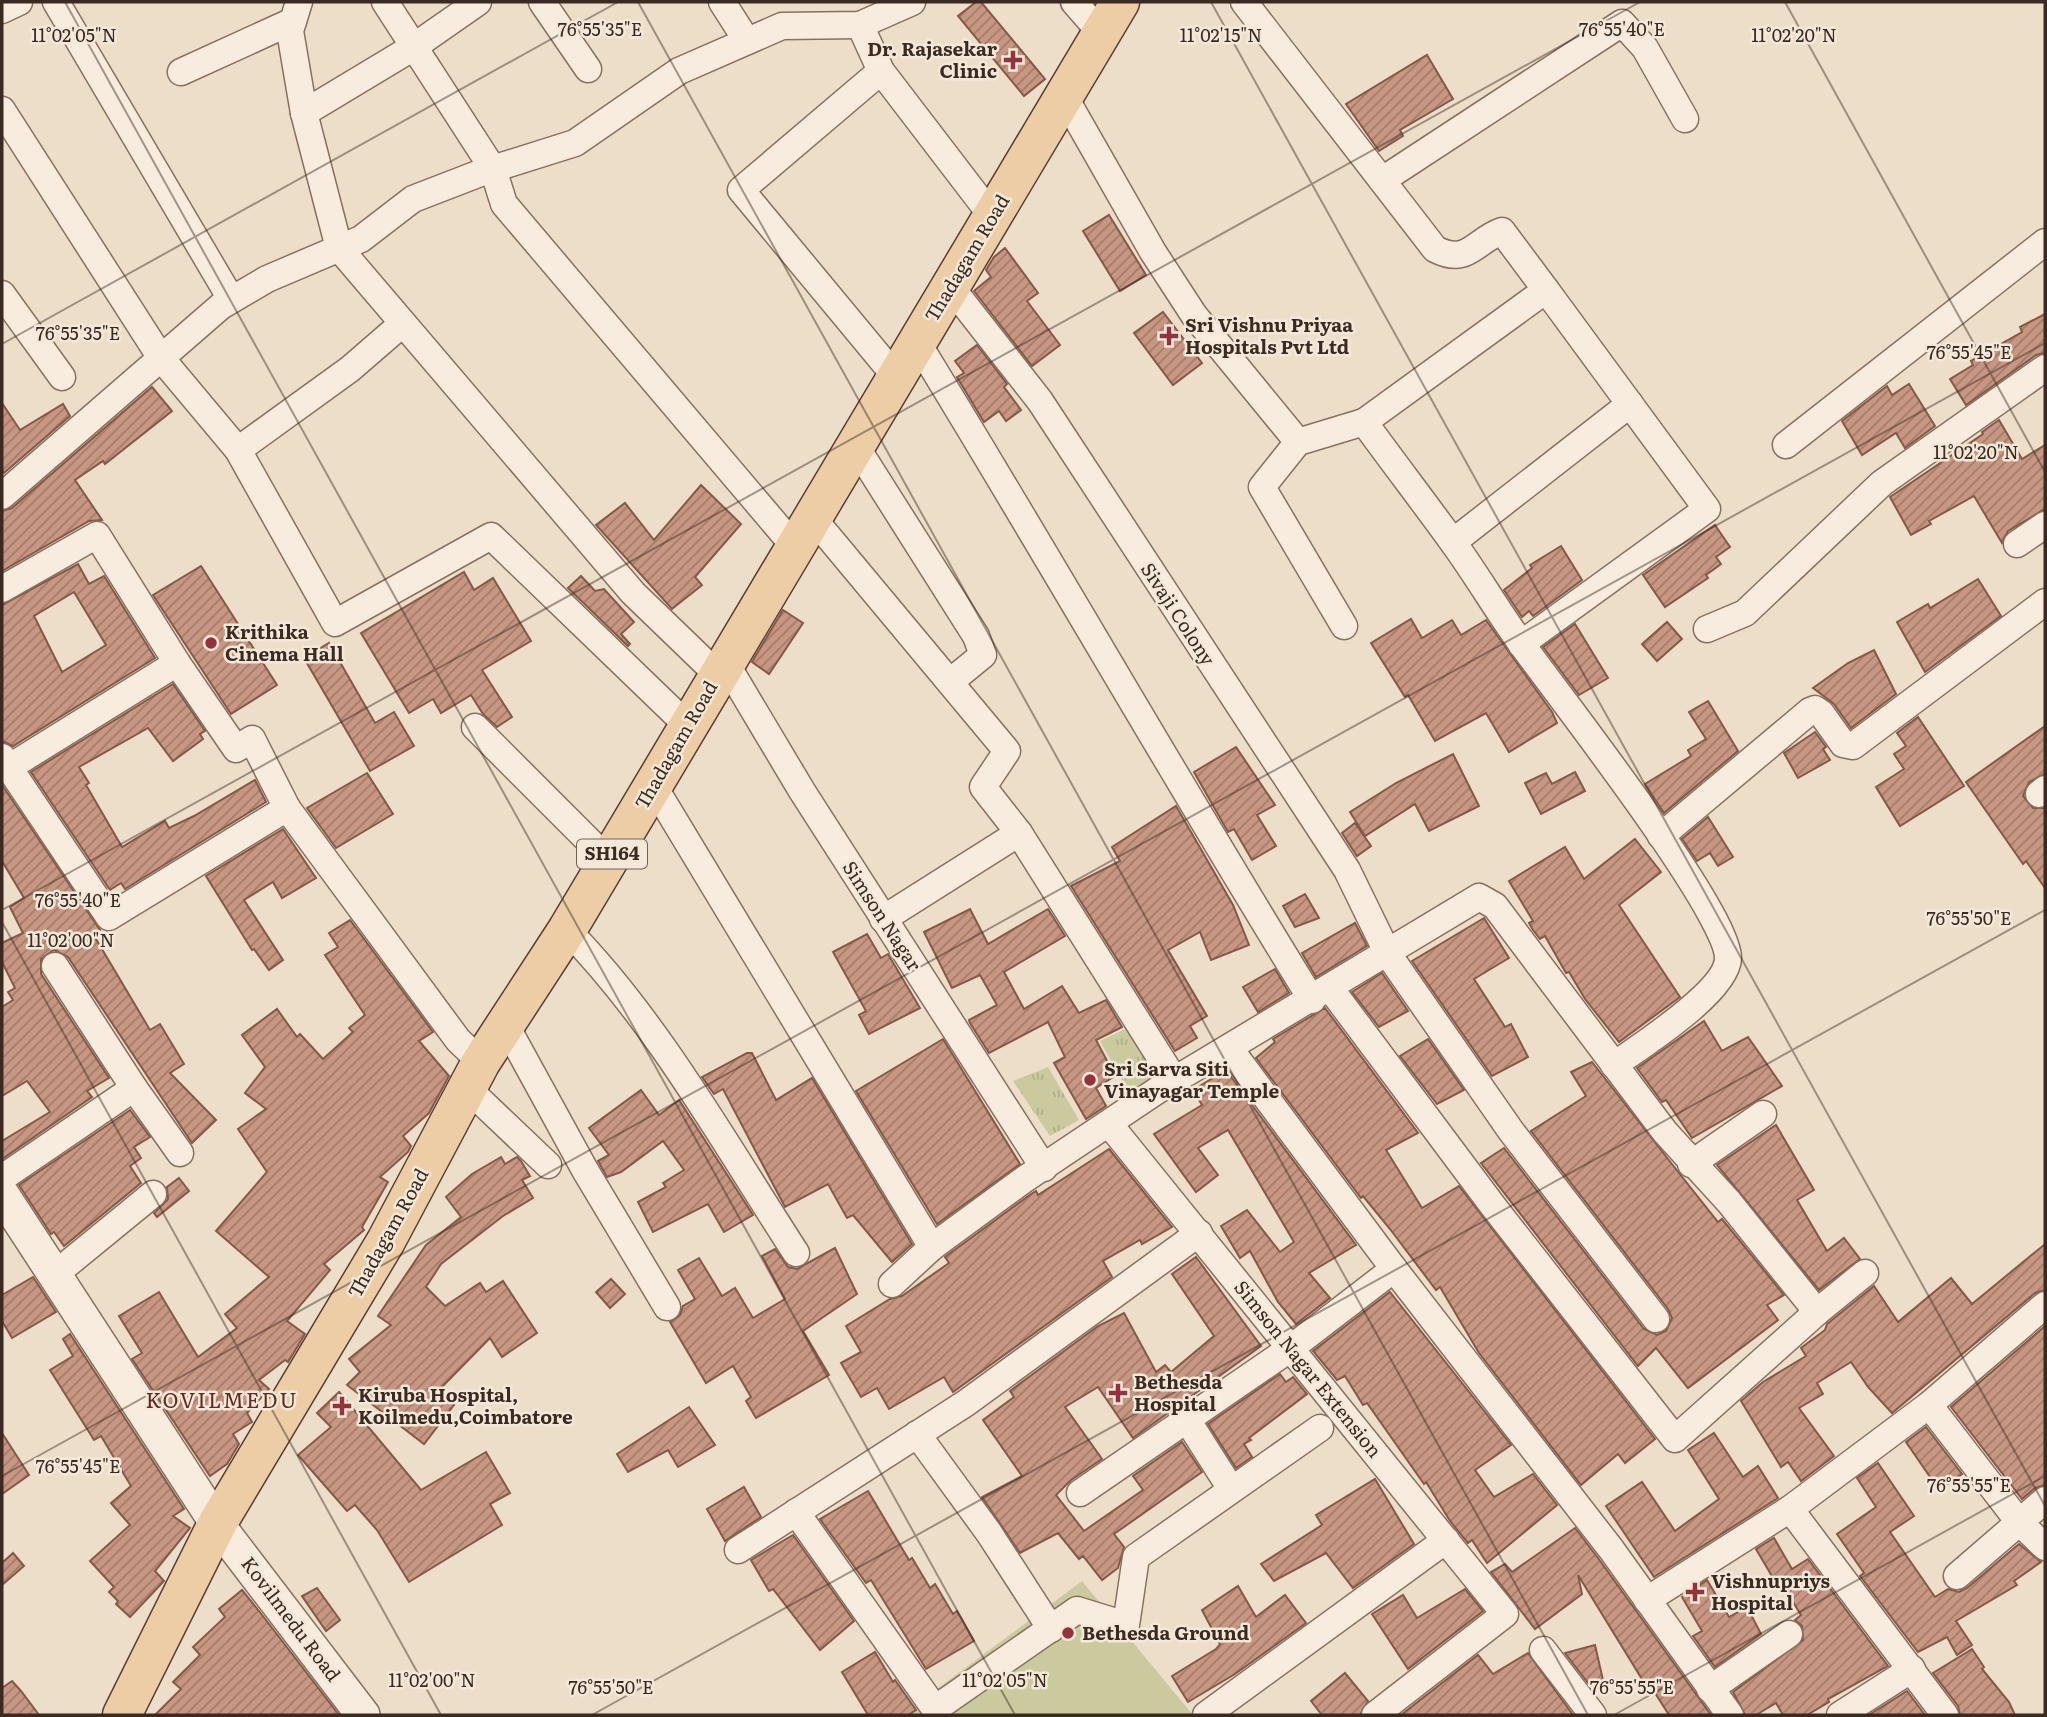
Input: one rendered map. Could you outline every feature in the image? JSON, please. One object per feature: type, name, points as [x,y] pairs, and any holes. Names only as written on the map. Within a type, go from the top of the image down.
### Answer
[{"type":"main road","name":"Thadagam Road","points":[[122,1715],[217,1524],[386,1241],[474,1075],[567,930],[1111,18]]},
{"type":"street","points":[[2,10],[19,2]]},
{"type":"street","points":[[56,2],[232,299]]},
{"type":"street","points":[[386,2],[412,48],[493,169],[505,204],[803,532],[950,682],[1007,751],[983,787],[1020,833],[1175,1081]]},
{"type":"street","points":[[304,113],[412,48],[478,2]]},
{"type":"street","points":[[542,2],[589,68]]},
{"type":"street","points":[[723,2],[747,41]]},
{"type":"street","points":[[3,491],[232,299],[267,279],[361,239],[413,199],[493,169],[575,143],[679,71],[782,26],[860,25],[912,2]]},
{"type":"street","points":[[1074,2],[1111,18]]},
{"type":"street","points":[[1244,2],[1384,179],[1435,249],[1447,255],[1466,254],[1502,231],[1707,509],[1521,643]]},
{"type":"street","points":[[296,11],[290,31],[304,113],[339,248]]},
{"type":"street","points":[[181,72],[296,11]]},
{"type":"street","points":[[1384,179],[1622,23],[1645,48],[1685,120]]},
{"type":"street","points":[[860,25],[881,71],[992,216]]},
{"type":"street","points":[[881,71],[741,190],[895,377]]},
{"type":"street","points":[[1064,96],[1153,252],[1194,315],[1298,442]]},
{"type":"street","points":[[2,110],[162,358],[238,450],[335,623],[491,536],[687,725]]},
{"type":"street","points":[[1786,445],[2045,243]]},
{"type":"street","name":"Simson Nagar","points":[[339,248],[632,593],[721,668],[1044,1168]]},
{"type":"street","name":"Sivaji Colony","points":[[950,286],[1040,401],[1347,870],[1388,954],[1511,1131],[1657,1319]]},
{"type":"street","points":[[1344,626],[1262,487],[1298,442],[1364,422],[1546,290]]},
{"type":"street","points":[[2,294],[62,377]]},
{"type":"street","points":[[238,450],[350,369],[402,324]]},
{"type":"street","points":[[917,342],[1040,542],[1197,815],[1321,994],[1493,1206],[1675,1439],[1817,1312],[1865,1273]]},
{"type":"street","points":[[1707,629],[1745,613],[1882,483],[2045,368]]},
{"type":"street","points":[[1453,542],[1630,404]]},
{"type":"street","points":[[1364,422],[1453,542],[1521,643],[1661,836],[1710,910],[1728,957],[1722,976],[1691,1009],[1614,1065]]},
{"type":"street","points":[[855,445],[976,636],[984,655],[950,682]]},
{"type":"street","points":[[2017,544],[2045,525]]},
{"type":"street","points":[[2,589],[97,535],[177,663],[236,749],[252,739],[287,808],[458,1040],[474,1075],[548,1165]]},
{"type":"street","points":[[1661,836],[1810,711],[1815,709],[1821,713],[1843,744],[1853,746],[2045,602]]},
{"type":"street","points":[[177,663],[5,763],[109,917],[287,808]]},
{"type":"street","points":[[475,727],[608,860]]},
{"type":"street","points":[[653,785],[932,1247]]},
{"type":"street","points":[[883,919],[1020,833]]},
{"type":"street","points":[[892,1284],[932,1247],[1175,1081],[1479,898],[1495,905],[1691,1164],[1729,1202],[1817,1312]]},
{"type":"street","points":[[567,930],[601,964],[679,1074],[796,1253]]},
{"type":"street","points":[[55,966],[134,1088],[180,1153]]},
{"type":"street","points":[[505,1024],[585,1170],[667,1307]]},
{"type":"street","points":[[1230,1049],[1394,1269],[1611,1549],[1730,1715]]},
{"type":"street","points":[[2,1178],[134,1088]]},
{"type":"street","points":[[1691,1164],[1763,1114]]},
{"type":"street","name":"Simson Nagar Extension","points":[[1110,1125],[1505,1614],[1375,1715]]},
{"type":"street","name":"Kovilmedu Road","points":[[2,1194],[217,1524],[363,1715]]},
{"type":"street","points":[[54,1276],[153,1194]]},
{"type":"street","points":[[738,1550],[966,1403],[1199,1233]]},
{"type":"street","points":[[1080,1493],[1291,1348],[1394,1269]]},
{"type":"street","points":[[1647,1600],[1790,1509],[1929,1405],[2045,1305]]},
{"type":"street","points":[[1929,1405],[2018,1522],[2045,1547]]},
{"type":"street","points":[[1186,1418],[1231,1489]]},
{"type":"street","points":[[796,1512],[935,1709],[1077,1610],[1126,1625],[1136,1557],[1320,1428]]},
{"type":"street","points":[[917,1434],[989,1533],[1051,1629]]},
{"type":"street","points":[[1957,1576],[2045,1500]]},
{"type":"street","points":[[1790,1509],[1945,1715]]},
{"type":"street","points":[[1206,1715],[1446,1540]]},
{"type":"street","points":[[1710,1689],[1789,1634]]},
{"type":"street","points":[[1543,1650],[1592,1715]]},
{"type":"street","points":[[1840,1715],[1912,1669]]},
{"type":"green space","points":[[1134,1025],[1165,1077],[1130,1094],[1100,1041]]},
{"type":"green space","points":[[1048,1067],[1079,1120],[1050,1136],[1013,1081]]},
{"type":"green space","name":"Bethesda Ground","points":[[1082,1581],[1193,1715],[902,1715]]},
{"type":"building","points":[[976,2],[981,2],[1045,79],[1024,96],[958,16]]},
{"type":"building","points":[[1427,55],[1453,99],[1400,130],[1403,136],[1379,151],[1346,104]]},
{"type":"building","points":[[1109,215],[1146,275],[1120,291],[1083,231]]},
{"type":"building","points":[[1005,248],[1038,293],[1027,301],[1060,345],[1032,366],[974,291],[991,277],[986,270],[994,257]]},
{"type":"building","points":[[1163,312],[1202,363],[1173,385],[1134,333]]},
{"type":"building","points":[[2045,314],[2045,353],[2036,355],[1966,405],[1950,379],[1973,365],[1971,361],[2022,332],[2020,327]]},
{"type":"building","points":[[977,345],[1007,384],[1004,387],[1021,410],[1006,421],[999,411],[984,422],[957,377],[964,373],[955,361]]},
{"type":"building","points":[[1909,384],[1935,426],[1905,448],[1896,433],[1862,455],[1842,421],[1887,386],[1892,395]]},
{"type":"building","points":[[152,387],[172,411],[105,464],[103,461],[75,480],[102,520],[89,521],[2,571],[2,511],[12,508]]},
{"type":"building","points":[[2,403],[20,430],[63,404],[70,416],[4,473],[2,469]]},
{"type":"building","points":[[1999,420],[2022,459],[2045,445],[2045,509],[2008,531],[2002,543],[1974,496],[1929,521],[1931,524],[1911,535],[1890,497],[1983,434],[1982,432]]},
{"type":"building","points":[[701,485],[741,524],[695,577],[702,585],[672,609],[596,525],[625,503],[654,540]]},
{"type":"building","points":[[1715,525],[1730,547],[1716,557],[1721,564],[1706,575],[1708,578],[1665,607],[1643,575]]},
{"type":"building","points":[[1561,546],[1582,580],[1533,616],[1529,611],[1522,617],[1504,590],[1532,568],[1530,565]]},
{"type":"building","points":[[78,564],[89,584],[104,576],[155,658],[13,746],[2,741],[2,605]],"holes":[[[74,592],[106,645],[62,672],[34,616]]]},
{"type":"building","name":"Krithika Cinema Hall","points":[[201,566],[277,685],[231,714],[153,595]]},
{"type":"building","points":[[464,572],[474,590],[493,578],[531,641],[482,670],[512,717],[497,727],[483,714],[471,695],[441,713],[433,699],[409,713],[361,633]]},
{"type":"building","points":[[581,576],[595,591],[604,589],[634,622],[621,634],[630,644],[628,646],[568,588]]},
{"type":"building","points":[[1978,579],[2001,616],[1925,672],[1897,622],[1928,604],[1930,608]]},
{"type":"building","points":[[783,610],[803,623],[769,674],[752,662]]},
{"type":"building","points":[[1411,619],[1422,638],[1452,620],[1461,635],[1486,620],[1552,712],[1557,723],[1509,752],[1486,713],[1435,741],[1408,695],[1405,697],[1371,643]]},
{"type":"building","points":[[1667,622],[1682,639],[1657,661],[1642,644]]},
{"type":"building","points":[[1575,624],[1608,678],[1579,695],[1543,647]]},
{"type":"building","points":[[329,643],[375,723],[394,712],[414,746],[370,771],[304,658]]},
{"type":"building","points":[[1874,650],[1896,694],[1851,728],[1834,704],[1813,688],[1848,663]]},
{"type":"building","points":[[173,684],[205,731],[200,734],[203,739],[173,761],[148,728],[79,767],[89,783],[86,785],[122,847],[165,821],[169,828],[194,816],[255,780],[266,802],[125,889],[121,883],[110,890],[31,772]]},
{"type":"building","points":[[1708,701],[1738,751],[1664,813],[1645,784],[1691,756],[1688,750],[1706,739],[1689,712]]},
{"type":"building","points":[[1918,717],[1964,786],[1900,826],[1876,787],[1904,769],[1894,754],[1906,746],[1897,733]]},
{"type":"building","points":[[2045,726],[2045,774],[2029,782],[2023,796],[2033,808],[2045,808],[2045,888],[2026,861],[2023,864],[1966,782]]},
{"type":"building","points":[[1815,732],[1826,747],[1823,749],[1830,760],[1798,778],[1784,753]]},
{"type":"building","points":[[1236,747],[1275,805],[1257,815],[1276,846],[1252,860],[1234,829],[1228,832],[1194,772]]},
{"type":"building","points":[[1453,754],[1479,806],[1429,831],[1415,804],[1365,836],[1350,812],[1396,783]]},
{"type":"building","points":[[1575,772],[1585,791],[1541,814],[1525,783],[1546,773],[1552,784]]},
{"type":"building","points":[[367,773],[393,814],[336,848],[307,808]]},
{"type":"building","points":[[2,785],[100,930],[93,934],[150,1030],[160,1024],[184,1064],[170,1073],[216,1120],[192,1143],[68,957],[54,950],[41,959],[41,974],[109,1078],[87,1091],[92,1097],[2,1159],[2,1141],[50,1112],[27,1081],[2,1096],[2,1007],[13,1000],[8,992],[15,988],[2,962],[2,943],[23,933],[10,907],[24,898],[2,861]]},
{"type":"building","points":[[1176,806],[1233,905],[1249,945],[1211,960],[1200,932],[1168,950],[1207,1016],[1190,1026],[1197,1038],[1175,1051],[1071,886],[1120,861],[1112,847]]},
{"type":"building","points":[[1708,817],[1733,857],[1718,866],[1710,853],[1697,861],[1682,839]]},
{"type":"building","points":[[1355,823],[1371,846],[1357,856],[1342,833]]},
{"type":"building","points":[[283,829],[316,878],[282,898],[273,882],[244,900],[283,960],[269,970],[254,949],[252,950],[206,876]]},
{"type":"building","points":[[1635,839],[1661,872],[1619,905],[1680,997],[1619,1042],[1585,999],[1569,972],[1566,973],[1545,936],[1540,939],[1533,930],[1529,923],[1533,921],[1509,881],[1565,847],[1584,879]]},
{"type":"building","points":[[1305,894],[1319,918],[1295,927],[1283,906]]},
{"type":"building","points":[[970,909],[988,944],[1048,909],[1065,936],[1004,972],[1024,1009],[1062,986],[1079,1013],[1106,1000],[1122,1027],[1096,1040],[1115,1076],[1096,1088],[1106,1106],[1086,1119],[1054,1063],[1065,1057],[1048,1022],[989,1053],[970,1023],[969,1020],[997,1005],[980,975],[952,988],[924,932]]},
{"type":"building","points":[[1484,918],[1509,958],[1474,979],[1505,1027],[1511,1024],[1528,1057],[1492,1076],[1412,961]]},
{"type":"building","points":[[350,920],[433,1032],[419,1041],[449,1076],[429,1113],[403,1136],[411,1146],[408,1152],[380,1177],[388,1182],[362,1227],[364,1230],[324,1264],[330,1270],[287,1321],[305,1334],[288,1362],[285,1360],[259,1380],[269,1389],[247,1413],[252,1422],[233,1434],[239,1444],[227,1464],[210,1476],[132,1359],[142,1353],[119,1316],[159,1292],[198,1357],[237,1328],[225,1314],[269,1277],[216,1231],[267,1172],[238,1129],[266,1109],[245,1093],[265,1067],[242,1035],[277,1009],[297,1037],[300,1034],[323,1059],[353,1032],[349,1028],[365,1015],[325,955],[338,947],[329,933]]},
{"type":"building","points":[[1355,923],[1367,946],[1316,977],[1302,953]]},
{"type":"building","points":[[867,934],[881,958],[888,954],[920,1008],[869,1034],[859,1015],[866,1011],[833,952]]},
{"type":"building","points":[[1275,969],[1289,993],[1258,1012],[1243,987]]},
{"type":"building","points":[[1382,973],[1408,1011],[1379,1027],[1352,992]]},
{"type":"building","points":[[1325,1008],[1418,1133],[1386,1150],[1422,1208],[1459,1186],[1655,1439],[1625,1463],[1618,1454],[1581,1485],[1479,1353],[1440,1287],[1436,1290],[1390,1229],[1363,1196],[1361,1198],[1256,1058],[1275,1042],[1273,1039]]},
{"type":"building","points":[[1704,1021],[1722,1051],[1748,1037],[1782,1086],[1692,1138],[1666,1100],[1662,1102],[1637,1068]]},
{"type":"building","points":[[943,1039],[1020,1164],[937,1224],[856,1091]]},
{"type":"building","points":[[1428,1039],[1464,1090],[1437,1104],[1400,1056]]},
{"type":"building","points":[[747,1053],[752,1053],[776,1100],[812,1078],[912,1244],[892,1262],[853,1215],[847,1218],[828,1184],[785,1207],[723,1089],[714,1094],[702,1077]]},
{"type":"building","points":[[1592,1062],[1718,1222],[1722,1219],[1784,1295],[1767,1305],[1778,1320],[1688,1388],[1656,1348],[1638,1366],[1481,1163],[1504,1148],[1644,1329],[1657,1335],[1666,1331],[1672,1318],[1668,1309],[1531,1131],[1586,1096],[1571,1072]]},
{"type":"building","points":[[1226,1070],[1356,1245],[1309,1273],[1330,1298],[1296,1324],[1278,1302],[1250,1251],[1240,1258],[1221,1226],[1247,1210],[1280,1252],[1294,1242],[1228,1130],[1198,1148],[1218,1175],[1196,1192],[1154,1134],[1202,1105],[1193,1090]]},
{"type":"building","points":[[641,1090],[659,1115],[679,1100],[753,1215],[724,1232],[708,1204],[653,1232],[638,1202],[666,1187],[663,1183],[684,1170],[663,1141],[621,1172],[607,1177],[598,1161],[609,1155],[589,1128]]},
{"type":"building","points":[[130,1110],[150,1137],[134,1147],[141,1158],[130,1166],[141,1183],[64,1246],[54,1232],[51,1234],[19,1185]]},
{"type":"building","points":[[1776,1125],[1814,1190],[1797,1200],[1827,1251],[1844,1238],[1860,1259],[1819,1290],[1717,1165]]},
{"type":"building","points":[[1109,1149],[1172,1227],[1142,1244],[1140,1240],[1103,1261],[1112,1277],[953,1392],[944,1377],[889,1409],[877,1388],[861,1397],[841,1363],[861,1352],[846,1326],[890,1299],[902,1296],[949,1263],[945,1257],[1031,1194],[1036,1191],[1038,1195]]},
{"type":"building","points":[[501,1157],[505,1164],[517,1157],[521,1161],[530,1176],[522,1180],[533,1198],[503,1216],[441,1264],[426,1287],[445,1306],[480,1283],[486,1292],[503,1281],[537,1333],[502,1357],[490,1338],[437,1392],[454,1405],[424,1444],[347,1385],[360,1372],[349,1359],[391,1325],[378,1316],[426,1245],[461,1217],[446,1197],[472,1174]]},
{"type":"building","points":[[179,1178],[189,1191],[157,1217],[154,1213],[168,1199],[167,1187]]},
{"type":"building","points":[[2045,1244],[2045,1290],[2035,1293],[1892,1413],[1868,1387],[1851,1362],[1817,1383],[1823,1394],[1799,1408],[1834,1456],[1801,1481],[1788,1462],[1781,1467],[1741,1401],[1763,1382],[1806,1356],[1801,1348],[1825,1330],[1827,1324],[1874,1286],[1898,1322],[1951,1278],[1972,1304]]},
{"type":"building","points":[[835,1248],[857,1294],[803,1331],[829,1375],[756,1418],[746,1401],[751,1397],[733,1366],[706,1383],[670,1322],[680,1315],[683,1306],[695,1299],[678,1270],[699,1258],[722,1296],[735,1288],[753,1318],[785,1299],[762,1256],[775,1249],[788,1267],[797,1269]]},
{"type":"building","points":[[1196,1257],[1261,1346],[1133,1438],[1098,1387],[1065,1407],[1102,1459],[1071,1480],[1056,1495],[1084,1531],[1143,1490],[1133,1476],[1182,1442],[1202,1472],[1114,1534],[1124,1547],[1118,1568],[1102,1580],[1083,1556],[1079,1559],[1058,1533],[1020,1553],[982,1497],[1022,1476],[983,1420],[1014,1397],[1010,1391],[1098,1326],[1124,1313],[1156,1372],[1165,1365],[1171,1372],[1214,1336],[1172,1274]]},
{"type":"building","points":[[33,1277],[56,1312],[12,1338],[2,1321],[2,1295]]},
{"type":"building","points":[[611,1279],[625,1294],[610,1308],[596,1292]]},
{"type":"building","points":[[1390,1292],[1511,1445],[1475,1470],[1494,1497],[1533,1474],[1557,1505],[1487,1563],[1472,1540],[1468,1543],[1450,1521],[1426,1482],[1424,1484],[1367,1403],[1363,1405],[1345,1376],[1337,1380],[1313,1351]]},
{"type":"building","points":[[2045,1326],[2045,1485],[2035,1488],[2022,1499],[1951,1407]]},
{"type":"building","points":[[70,1334],[184,1509],[173,1516],[190,1528],[155,1571],[164,1581],[130,1617],[116,1604],[118,1601],[109,1592],[114,1587],[90,1561],[130,1525],[111,1503],[131,1486],[101,1436],[94,1440],[50,1370],[73,1356],[63,1339]]},
{"type":"building","points":[[1280,1374],[1286,1382],[1293,1377],[1307,1394],[1249,1438],[1251,1440],[1244,1444],[1252,1457],[1236,1468],[1208,1424]]},
{"type":"building","points":[[339,1392],[421,1490],[486,1452],[510,1493],[490,1504],[502,1525],[409,1582],[377,1530],[355,1505],[347,1511],[298,1455],[331,1427],[317,1413]]},
{"type":"building","points":[[689,1407],[715,1445],[678,1467],[668,1450],[628,1472],[617,1454]]},
{"type":"building","points":[[1926,1427],[1962,1474],[1939,1490],[1906,1442]]},
{"type":"building","points":[[2,1433],[29,1475],[2,1494]]},
{"type":"building","points":[[1714,1433],[1743,1477],[1758,1466],[1778,1498],[1654,1577],[1606,1506],[1642,1482],[1675,1531],[1719,1499],[1688,1450]]},
{"type":"building","points":[[1878,1463],[1914,1516],[1890,1532],[1935,1597],[1948,1589],[1959,1592],[1967,1588],[2019,1544],[2041,1562],[2014,1581],[2017,1585],[1956,1621],[1972,1645],[1957,1655],[1947,1637],[1918,1652],[1860,1576],[1864,1573],[1837,1534],[1876,1507],[1857,1478]]},
{"type":"building","points":[[1375,1479],[1414,1544],[1353,1588],[1326,1553],[1274,1581],[1261,1564],[1322,1525],[1316,1515]]},
{"type":"building","points":[[744,1487],[761,1517],[725,1541],[707,1509]]},
{"type":"building","points":[[868,1491],[909,1560],[912,1558],[930,1588],[935,1584],[953,1614],[957,1611],[974,1641],[926,1669],[871,1580],[866,1583],[820,1519]]},
{"type":"building","points":[[1575,1528],[1711,1715],[1669,1715],[1648,1682],[1645,1684],[1578,1575],[1582,1594],[1535,1629],[1491,1572],[1505,1564],[1512,1572]]},
{"type":"building","points":[[793,1535],[854,1621],[820,1650],[773,1589],[769,1591],[751,1560]]},
{"type":"building","points":[[1774,1538],[1792,1569],[1808,1559],[1888,1666],[1828,1699],[1829,1702],[1807,1715],[1783,1715],[1776,1703],[1756,1715],[1745,1715],[1733,1692],[1803,1640],[1802,1626],[1795,1620],[1801,1615],[1777,1576],[1773,1578],[1756,1549]]},
{"type":"building","points":[[13,1553],[24,1566],[2,1585],[2,1563]]},
{"type":"building","points":[[1707,1580],[1729,1617],[1747,1607],[1761,1634],[1715,1667],[1693,1636],[1702,1631],[1682,1597]]},
{"type":"building","points":[[1238,1586],[1256,1617],[1285,1595],[1306,1623],[1235,1674],[1188,1702],[1172,1676],[1220,1644],[1202,1610]]},
{"type":"building","points":[[317,1588],[340,1620],[326,1631],[302,1596]]},
{"type":"building","points":[[1465,1589],[1483,1611],[1408,1669],[1372,1614],[1403,1595],[1417,1618]]},
{"type":"building","points":[[242,1590],[339,1715],[155,1715],[181,1689],[173,1682],[200,1655],[193,1647],[225,1617],[219,1609]]},
{"type":"building","points":[[1595,1645],[1603,1680],[1588,1683],[1565,1653]]},
{"type":"building","points":[[1972,1649],[1984,1667],[1982,1669],[2009,1702],[2015,1715],[1960,1715],[1958,1706],[1933,1673]]},
{"type":"building","points":[[875,1652],[893,1682],[895,1680],[916,1710],[908,1715],[868,1715],[842,1672]]},
{"type":"building","points":[[1528,1653],[1573,1715],[1401,1715],[1478,1655],[1493,1674]]},
{"type":"building","points":[[1345,1673],[1368,1701],[1360,1715],[1322,1715],[1311,1701]]},
{"type":"building","points":[[12,1681],[39,1715],[2,1715],[2,1688]]},
{"type":"building","points":[[1907,1691],[1925,1715],[1869,1715]]},
{"type":"place","name":"Dr. Rajasekar Clinic","points":[[1013,60]]},
{"type":"place","name":"Sri Vishnu Priyaa Hospitals Pvt Ltd","points":[[1169,336]]},
{"type":"place","name":"Krithika Cinema Hall","points":[[211,643]]},
{"type":"place","name":"Sri Sarva Siti Vinayagar Temple","points":[[1090,1080]]},
{"type":"place","name":"Bethesda Hospital","points":[[1118,1393]]},
{"type":"place","name":"Kiruba Hospital, Koilmedu,Coimbatore","points":[[342,1406]]},
{"type":"place","name":"Vishnupriys Hospital","points":[[1695,1592]]},
{"type":"place","name":"Bethesda Ground","points":[[1068,1633]]},
{"type":"district","name":"KOVILMEDU","points":[[222,1401]]}]
